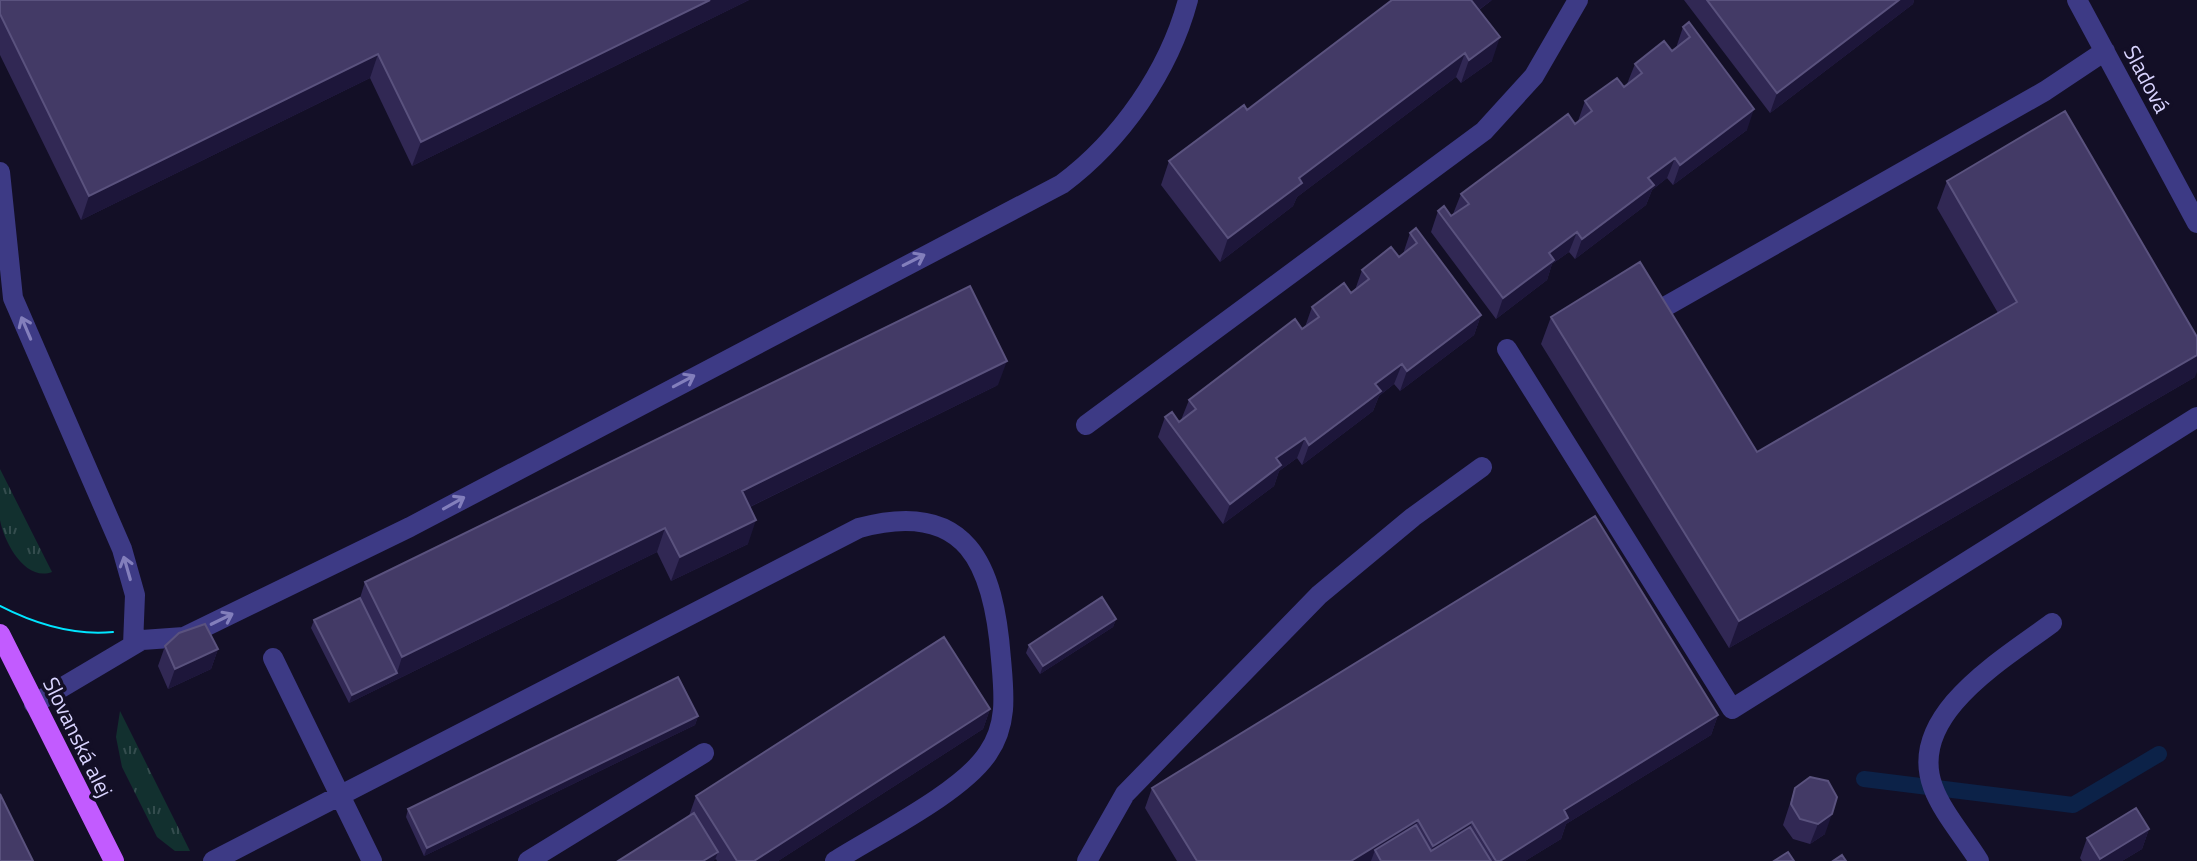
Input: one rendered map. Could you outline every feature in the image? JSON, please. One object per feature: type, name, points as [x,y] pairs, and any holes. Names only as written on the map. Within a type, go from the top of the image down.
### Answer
[{"type":"main road","name":"Slovanská alej","points":[[0,634],[114,861]]},
{"type":"street","points":[[34,704],[142,640],[184,637],[410,527],[1062,184],[1083,168],[1116,134],[1174,43],[1188,0]]},
{"type":"street","points":[[1086,425],[1484,131],[1534,76],[1578,0]]},
{"type":"street","name":"Sladová","points":[[2077,0],[2197,223]]},
{"type":"street","points":[[1654,313],[2045,91],[2105,51]]},
{"type":"street","points":[[0,172],[13,298],[122,549],[135,595],[133,645]]},
{"type":"street","points":[[1507,349],[1732,709],[2197,417]]},
{"type":"street","points":[[1087,861],[1125,794],[1319,595],[1413,517],[1482,467]]},
{"type":"street","points":[[213,861],[859,528],[888,520],[919,519],[956,537],[970,550],[992,591],[1005,701],[1002,724],[979,766],[944,793],[835,861]]},
{"type":"street","points":[[1979,861],[1933,787],[1928,753],[1937,727],[1954,701],[2052,623]]},
{"type":"street","points":[[273,658],[372,861]]},
{"type":"street","points":[[528,861],[704,753]]},
{"type":"green space","points":[[0,469],[52,572],[42,574],[33,571],[11,549],[0,520]]},
{"type":"green space","points":[[120,711],[190,851],[175,851],[157,837],[122,767],[116,737]]},
{"type":"building","points":[[0,0],[710,0],[421,142],[378,54],[89,196],[0,14]]},
{"type":"building","points":[[1392,0],[1471,0],[1500,37],[1469,60],[1465,53],[1299,178],[1302,183],[1228,238],[1169,161],[1244,105],[1247,110]]},
{"type":"building","points":[[1707,0],[1899,0],[1777,93]]},
{"type":"building","points":[[1689,22],[1754,109],[1680,165],[1675,158],[1648,178],[1654,185],[1582,239],[1577,232],[1549,253],[1554,260],[1503,298],[1438,211],[1444,206],[1451,216],[1469,204],[1461,194],[1568,114],[1575,124],[1592,111],[1585,101],[1617,78],[1624,87],[1642,73],[1635,64],[1664,41],[1672,51],[1690,37],[1683,27]]},
{"type":"building","points":[[2065,111],[2197,337],[2197,355],[1739,621],[1551,317],[1640,262],[1757,452],[2017,302],[1947,181]]},
{"type":"building","points":[[1416,228],[1481,315],[1407,371],[1402,364],[1375,384],[1381,391],[1309,445],[1305,438],[1276,458],[1281,465],[1230,504],[1165,417],[1172,412],[1179,422],[1196,409],[1189,400],[1295,319],[1302,329],[1319,317],[1312,307],[1344,283],[1351,293],[1369,279],[1362,270],[1391,247],[1399,257],[1417,243],[1410,233]]},
{"type":"building","points":[[970,286],[1007,361],[742,491],[756,520],[680,557],[665,528],[402,657],[365,582]]},
{"type":"building","points":[[1595,516],[1718,715],[1564,810],[1568,818],[1500,861],[1496,861],[1472,822],[1433,846],[1418,820],[1351,861],[1197,861],[1152,788]]},
{"type":"building","points":[[1102,597],[1116,619],[1043,666],[1029,645]]},
{"type":"building","points":[[360,598],[397,673],[352,695],[314,620]]},
{"type":"building","points":[[205,624],[218,649],[175,669],[165,646],[179,633]]},
{"type":"building","points":[[944,637],[990,709],[754,861],[737,861],[696,796]]},
{"type":"building","points":[[678,677],[698,716],[427,848],[408,809]]},
{"type":"building","points":[[1810,777],[1828,781],[1837,797],[1832,814],[1818,824],[1800,819],[1791,804],[1795,788]]},
{"type":"building","points":[[0,794],[33,861],[0,861]]},
{"type":"building","points":[[2136,808],[2149,829],[2100,859],[2087,838]]},
{"type":"building","points":[[694,813],[718,852],[703,861],[618,861]]},
{"type":"building","points":[[1416,825],[1431,851],[1470,827],[1491,861],[1381,861],[1375,850]]},
{"type":"building","points":[[1788,852],[1794,861],[1774,861]]},
{"type":"waterway","points":[[1864,779],[2073,805],[2159,754]]},
{"type":"tram line","points":[[0,606],[54,627],[83,632],[113,632]]}]
